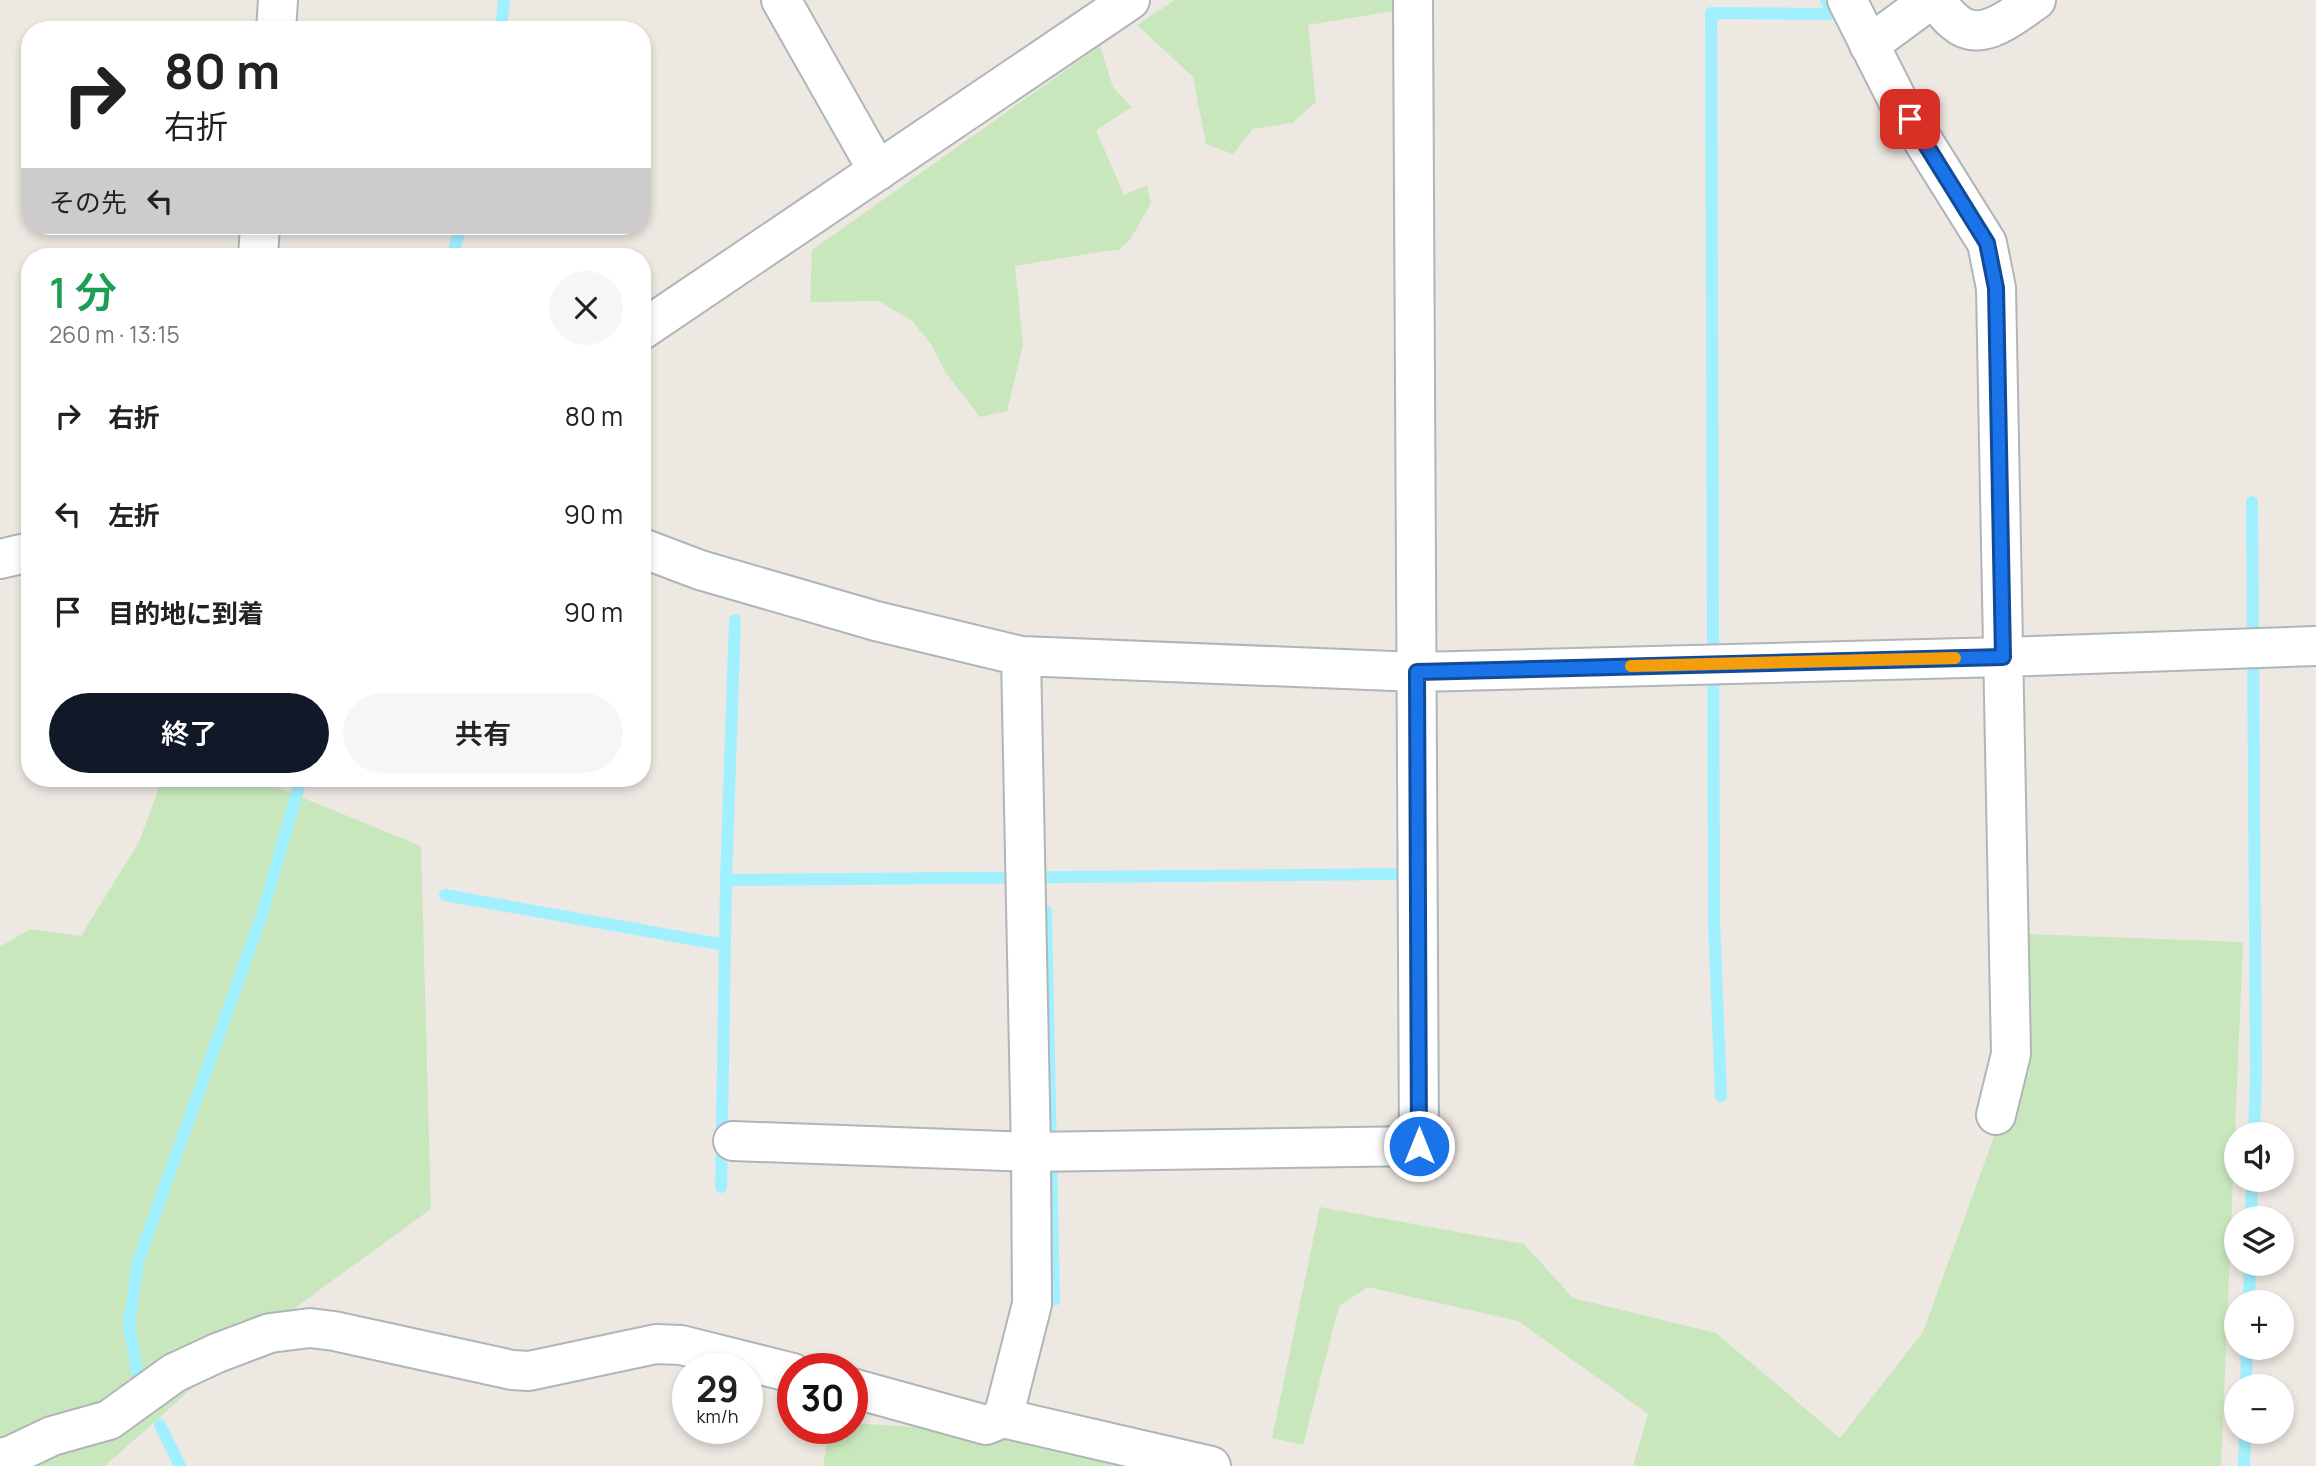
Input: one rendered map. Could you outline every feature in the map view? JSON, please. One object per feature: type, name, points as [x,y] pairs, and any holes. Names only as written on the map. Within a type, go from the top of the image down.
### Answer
[{"type":"street","points":[[277,21],[278,0]]},
{"type":"street","points":[[781,0],[878,171]]},
{"type":"street","points":[[651,324],[1130,0]]},
{"type":"street","points":[[733,1141],[1031,1152],[1419,1146],[1412,0]]},
{"type":"street","points":[[1847,0],[1897,99],[1987,243],[1996,288],[2011,1054],[1996,1115]]},
{"type":"street","points":[[1870,45],[1922,6],[1934,2],[1945,10],[1955,23],[1968,30],[1981,30],[1998,26],[2036,0]]},
{"type":"street","points":[[651,551],[700,570],[876,621],[1021,656],[1417,672],[2316,646]]},
{"type":"street","points":[[0,559],[21,554]]},
{"type":"street","points":[[1003,1418],[1032,1304],[1021,656]]},
{"type":"street","points":[[0,1458],[52,1436],[109,1420],[174,1373],[217,1353],[270,1333],[310,1328],[512,1370],[528,1371],[656,1344],[681,1345],[777,1369]]},
{"type":"street","points":[[868,1392],[986,1425],[1003,1418],[1211,1466]]},
{"type":"green space","points":[[1175,0],[1393,0],[1394,11],[1308,25],[1316,102],[1292,123],[1253,129],[1233,154],[1206,144],[1193,77],[1137,25]]},
{"type":"green space","points":[[1100,46],[1113,87],[1132,107],[1096,130],[1124,195],[1147,185],[1151,203],[1130,240],[1119,250],[1015,266],[1023,345],[1007,411],[980,417],[946,373],[931,344],[912,321],[879,301],[810,302],[812,250]]},
{"type":"green space","points":[[159,787],[277,787],[421,846],[431,1209],[226,1358],[105,1466],[0,1466],[0,947],[30,929],[81,936],[139,842]]},
{"type":"green space","points":[[2025,934],[2243,942],[2235,1122],[2224,1122],[2224,1192],[2233,1192],[2232,1206],[2224,1206],[2224,1276],[2229,1276],[2228,1290],[2224,1290],[2225,1360],[2221,1466],[1633,1466],[1648,1414],[1518,1321],[1368,1287],[1339,1306],[1303,1445],[1272,1438],[1320,1207],[1524,1244],[1573,1298],[1716,1333],[1840,1438],[1923,1332],[2012,1087],[2029,1076]]},
{"type":"green space","points":[[868,1424],[929,1428],[1002,1438],[1129,1466],[823,1466],[826,1444],[868,1444]]},
{"type":"waterway","points":[[502,21],[504,0]]},
{"type":"waterway","points":[[1721,1096],[1714,921],[1711,13],[1833,14],[1826,0]]},
{"type":"waterway","points":[[455,248],[458,235]]},
{"type":"waterway","points":[[2252,502],[2254,1122]]},
{"type":"waterway","points":[[721,1187],[726,880],[735,620]]},
{"type":"waterway","points":[[139,1382],[129,1325],[138,1262],[262,915],[299,787]]},
{"type":"waterway","points":[[726,880],[1399,874]]},
{"type":"waterway","points":[[445,895],[725,945]]},
{"type":"waterway","points":[[1046,911],[1054,1300]]},
{"type":"waterway","points":[[2251,1206],[2252,1192]]},
{"type":"waterway","points":[[2249,1290],[2250,1276]]},
{"type":"waterway","points":[[2246,1374],[2247,1360]]},
{"type":"waterway","points":[[160,1425],[180,1466]]},
{"type":"waterway","points":[[2244,1466],[2245,1444]]},
{"type":"slow traffic","points":[[1631,666],[1955,658]]},
{"type":"route","points":[[1419,1146],[1417,672],[2003,657],[1996,288],[1987,243],[1910,119]]}]
